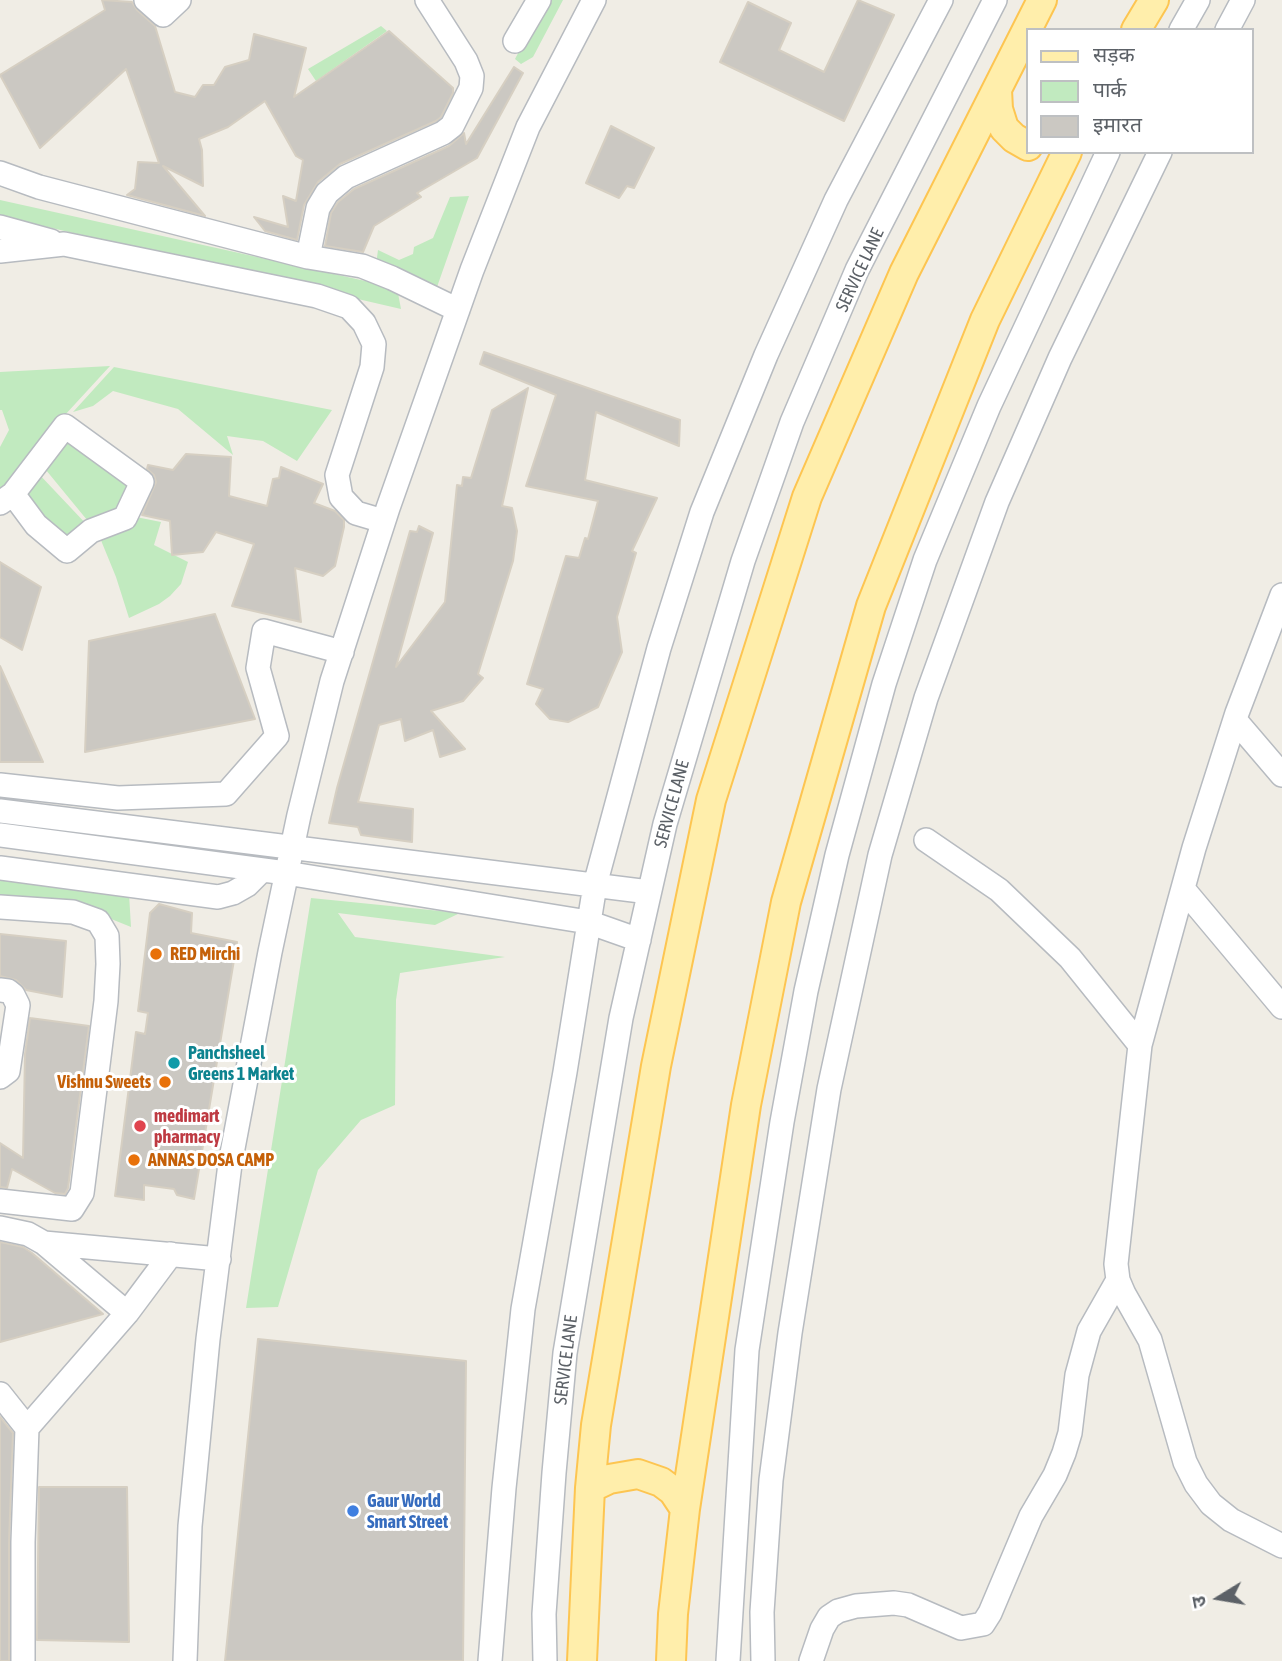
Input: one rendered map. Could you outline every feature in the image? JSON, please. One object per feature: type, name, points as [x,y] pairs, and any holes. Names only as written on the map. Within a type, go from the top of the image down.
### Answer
[{"type":"main road","points":[[1028,28],[1042,0]]},
{"type":"main road","points":[[1137,28],[1154,0]]},
{"type":"main road","points":[[582,1661],[590,1488],[596,1424],[656,1066],[711,800],[807,497],[904,273],[1026,31]]},
{"type":"main road","points":[[996,90],[1004,128],[1026,145]]},
{"type":"main road","points":[[671,1661],[673,1614],[685,1508],[746,1105],[786,902],[871,606],[985,320],[1066,154]]},
{"type":"main road","points":[[590,1488],[609,1479],[638,1475],[661,1482],[673,1491],[685,1508]]},
{"type":"street","points":[[152,2],[163,15],[179,0]]},
{"type":"street","points":[[308,257],[318,208],[327,193],[346,177],[443,133],[452,126],[471,88],[472,76],[466,61],[427,0]]},
{"type":"street","points":[[515,41],[539,0]]},
{"type":"street","points":[[185,1661],[190,1526],[230,1164],[286,873],[332,681],[383,521],[458,310],[528,127],[594,0]]},
{"type":"street","points":[[490,1661],[503,1488],[523,1309],[595,885],[659,648],[702,512],[766,355],[835,200],[941,0]]},
{"type":"street","points":[[1182,28],[1198,0]]},
{"type":"street","points":[[1228,28],[1243,0]]},
{"type":"street","name":"SERVICE LANE","points":[[545,1661],[544,1614],[565,1353],[621,1018],[665,824],[743,561],[792,422],[857,270],[991,1]]},
{"type":"street","points":[[728,1661],[747,1350],[803,1004],[837,855],[884,684],[925,561],[989,406],[1107,154]]},
{"type":"street","points":[[763,1661],[762,1612],[771,1480],[790,1333],[829,1089],[880,855],[926,698],[997,502],[1060,358],[1159,154]]},
{"type":"street","points":[[0,173],[39,187],[308,257],[362,266],[458,310]]},
{"type":"street","points":[[0,227],[64,244],[317,296],[349,307],[364,323],[374,344],[372,367],[337,475],[341,497],[356,513],[383,521]]},
{"type":"street","points":[[0,251],[64,244]]},
{"type":"street","points":[[65,426],[142,482],[125,519],[91,531],[67,551],[6,499],[65,426]]},
{"type":"street","points":[[1282,595],[1235,720],[1194,848],[1140,1045],[1116,1264],[1118,1280],[1150,1339],[1185,1462],[1196,1484],[1211,1504],[1231,1520],[1282,1546]]},
{"type":"street","points":[[0,785],[118,798],[226,794],[277,736],[258,668],[264,631],[342,652]]},
{"type":"street","points":[[1235,720],[1282,775]]},
{"type":"street","points":[[0,797],[649,892]]},
{"type":"street","points":[[0,811],[293,841]]},
{"type":"street","points":[[0,835],[286,873],[588,922],[639,940]]},
{"type":"street","points":[[926,840],[999,890],[1070,958],[1140,1045]]},
{"type":"street","points":[[0,868],[218,897],[247,885],[262,870]]},
{"type":"street","points":[[1184,890],[1282,1007]]},
{"type":"street","points":[[0,906],[73,912],[98,921],[107,936],[108,964],[106,1001],[82,1193],[72,1209],[0,1201]]},
{"type":"street","points":[[0,990],[13,995],[18,1005],[8,1070],[0,1077]]},
{"type":"street","points":[[0,1228],[28,1234],[44,1243],[127,1313]]},
{"type":"street","points":[[44,1243],[219,1259]]},
{"type":"street","points":[[23,1661],[27,1428],[127,1313],[171,1254]]},
{"type":"street","points":[[811,1661],[829,1617],[838,1611],[856,1606],[894,1603],[908,1605],[961,1628],[983,1624],[1031,1516],[1055,1475],[1064,1453],[1070,1433],[1077,1375],[1089,1331],[1118,1280]]},
{"type":"street","points":[[0,1394],[27,1428]]},
{"type":"green space","points":[[546,0],[563,0],[533,57],[521,64],[515,59]]},
{"type":"green space","points":[[381,26],[387,31],[316,81],[308,69]]},
{"type":"green space","points":[[469,196],[437,287],[376,265],[378,250],[399,260],[413,254],[414,247],[433,238],[450,197]]},
{"type":"green space","points":[[0,200],[397,288],[401,309],[0,216]]},
{"type":"green space","points":[[110,366],[30,453],[0,491],[0,447],[9,430],[0,410],[0,372]]},
{"type":"green space","points":[[114,367],[332,410],[297,461],[263,441],[227,436],[233,455],[178,409],[113,391],[93,406],[73,412]]},
{"type":"green space","points":[[64,429],[139,485],[120,517],[92,526],[41,464]]},
{"type":"green space","points":[[37,472],[89,527],[68,547],[20,490]]},
{"type":"green space","points":[[136,517],[161,522],[154,545],[188,562],[181,584],[170,596],[129,618],[98,533]]},
{"type":"green space","points":[[0,878],[129,894],[131,927],[84,908],[0,899]]},
{"type":"green space","points":[[311,898],[460,913],[435,925],[338,913],[355,937],[505,957],[400,973],[396,1000],[395,1105],[361,1120],[318,1170],[278,1307],[246,1308]]},
{"type":"building","points":[[102,0],[132,2],[155,26],[175,92],[195,97],[203,85],[214,85],[225,67],[249,60],[254,34],[306,48],[294,97],[389,31],[453,88],[453,93],[441,117],[436,121],[340,164],[318,182],[304,205],[297,240],[265,231],[254,217],[288,227],[283,196],[296,201],[303,160],[296,156],[265,101],[228,127],[199,139],[203,186],[163,166],[205,216],[127,195],[135,189],[138,162],[159,163],[126,69],[40,148],[0,75],[105,10]]},
{"type":"building","points":[[858,0],[894,15],[844,121],[720,62],[748,2],[791,23],[779,50],[824,72]]},
{"type":"building","points":[[514,67],[523,73],[477,158],[417,193],[421,197],[374,226],[363,252],[325,246],[331,213],[338,202],[354,189],[449,146],[464,133],[466,144]]},
{"type":"building","points":[[611,126],[654,148],[634,188],[627,186],[619,198],[586,183]]},
{"type":"building","points":[[484,352],[680,420],[679,446],[596,412],[585,480],[657,498],[632,551],[636,553],[617,617],[622,652],[598,707],[568,722],[550,719],[536,704],[543,689],[527,684],[566,556],[579,558],[585,538],[588,539],[598,501],[526,486],[556,395],[480,364]]},
{"type":"building","points":[[528,388],[502,506],[512,508],[517,531],[513,561],[478,674],[483,678],[463,701],[431,711],[465,749],[440,757],[433,730],[405,741],[401,719],[379,725],[358,802],[413,809],[412,842],[361,835],[358,827],[329,823],[410,531],[417,532],[419,526],[433,533],[396,667],[445,602],[457,485],[462,486],[463,477],[471,478],[492,410]]},
{"type":"building","points":[[186,454],[231,457],[229,496],[267,506],[273,479],[279,478],[281,467],[323,484],[314,503],[335,511],[344,520],[344,527],[335,566],[323,576],[295,568],[301,622],[232,606],[254,544],[216,532],[203,552],[172,555],[170,521],[142,515],[156,482],[154,475],[147,469],[148,465],[173,470]]},
{"type":"building","points":[[0,562],[41,587],[22,650],[0,637]]},
{"type":"building","points":[[215,614],[255,719],[85,752],[89,641]]},
{"type":"building","points":[[0,666],[43,762],[0,762]]},
{"type":"building","name":"Panchsheel Greens 1 Market","points":[[159,904],[192,913],[191,933],[237,942],[194,1199],[177,1195],[174,1189],[144,1185],[144,1200],[115,1196],[136,1032],[145,1034],[148,1013],[138,1011],[150,913]]},
{"type":"building","points":[[0,934],[66,941],[62,997],[26,990],[16,980],[0,976]]},
{"type":"building","points":[[30,1018],[89,1026],[68,1188],[65,1194],[55,1193],[12,1169],[7,1188],[0,1187],[0,1143],[23,1158],[25,1054]]},
{"type":"building","points":[[0,1242],[23,1247],[32,1253],[103,1314],[0,1342]]},
{"type":"building","name":"Gaur World Smart Street","points":[[258,1339],[466,1361],[463,1661],[225,1661]]},
{"type":"building","points":[[0,1417],[13,1433],[9,1661],[0,1661]]},
{"type":"building","points":[[39,1487],[127,1487],[129,1642],[37,1640]]},
{"type":"place","name":"RED Mirchi","points":[[156,954]]},
{"type":"place","name":"Panchsheel Greens 1 Market","points":[[174,1063]]},
{"type":"place","name":"Vishnu Sweets","points":[[165,1082]]},
{"type":"place","name":"medimart pharmacy","points":[[140,1126]]},
{"type":"place","name":"ANNAS DOSA CAMP","points":[[134,1160]]},
{"type":"place","name":"Gaur World Smart Street","points":[[353,1511]]}]
